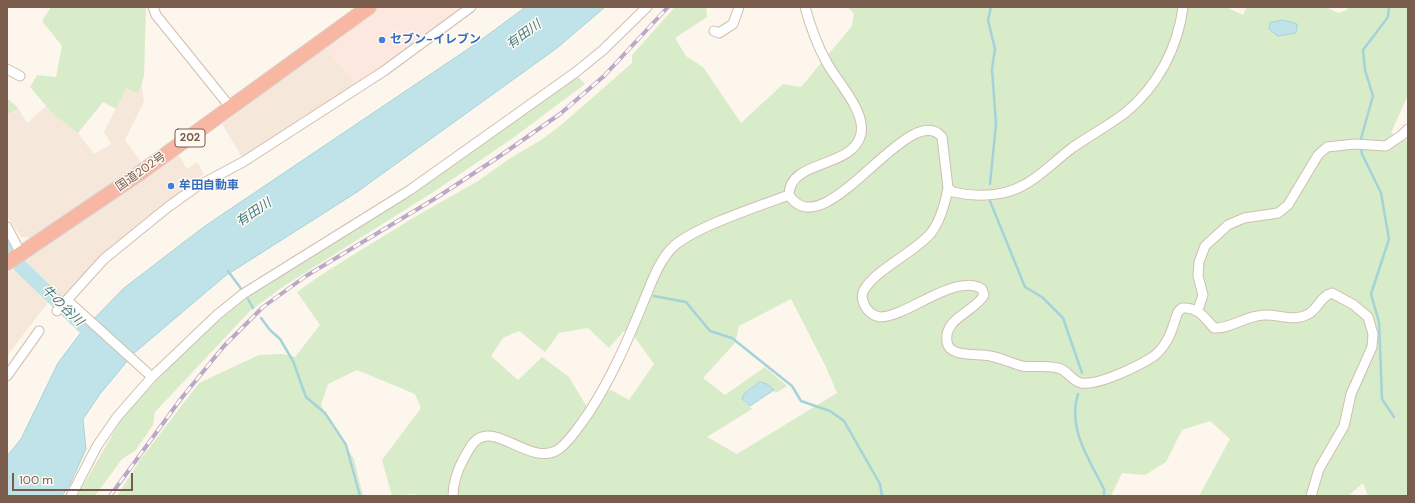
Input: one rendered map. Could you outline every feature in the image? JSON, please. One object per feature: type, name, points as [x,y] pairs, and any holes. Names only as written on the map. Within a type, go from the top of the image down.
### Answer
[{"type":"highway","name":"国道202号","points":[[7,263],[140,173],[232,108],[354,12],[369,7]]},
{"type":"street","points":[[154,7],[156,14],[232,108]]},
{"type":"street","points":[[57,311],[104,259],[168,207],[196,187],[243,162],[384,71],[471,7]]},
{"type":"street","points":[[71,496],[105,435],[117,418],[152,376],[216,315],[243,294],[410,190],[576,72],[603,50],[647,7]]},
{"type":"street","points":[[714,31],[719,33],[733,24],[740,7]]},
{"type":"street","points":[[805,7],[826,61],[860,115],[861,134],[853,147],[837,158],[800,173],[792,181],[789,188],[789,195],[797,204],[807,207],[817,206],[848,188],[883,156],[918,131],[925,129],[938,133],[942,137],[948,188],[939,222],[930,234],[873,280],[863,290],[862,299],[864,306],[870,313],[879,317],[893,314],[935,294],[968,285],[976,285],[982,289],[984,294],[980,301],[953,321],[947,334],[947,343],[950,349],[957,352],[989,356],[1023,366],[1048,366],[1062,370],[1079,382],[1089,383],[1104,381],[1154,356],[1166,342],[1178,312],[1182,308],[1198,310],[1214,328],[1223,328],[1246,317],[1265,314],[1295,318],[1310,313],[1326,294],[1332,293],[1354,305],[1368,317],[1373,334],[1372,347],[1351,394],[1344,426],[1319,469],[1311,496]]},
{"type":"street","points":[[948,188],[953,192],[962,194],[993,195],[1007,192],[1025,185],[1071,148],[1124,114],[1142,98],[1157,80],[1177,37],[1183,7]]},
{"type":"street","points":[[7,69],[20,76]]},
{"type":"street","points":[[1198,310],[1204,295],[1198,276],[1199,262],[1205,246],[1228,225],[1244,218],[1278,213],[1288,205],[1300,188],[1318,155],[1327,147],[1355,144],[1365,146],[1386,146],[1408,129]]},
{"type":"street","points":[[453,496],[453,489],[461,464],[470,447],[478,439],[494,437],[534,452],[547,453],[557,450],[578,429],[603,391],[623,352],[663,260],[675,245],[709,226],[789,195]]},
{"type":"street","points":[[7,227],[21,254]]},
{"type":"street","points":[[67,300],[152,376]]},
{"type":"street","points":[[7,376],[39,331]]},
{"type":"shaded area","points":[[379,7],[464,7],[357,84],[325,47]]},
{"type":"shaded area","points":[[133,29],[144,101],[125,140],[142,163],[35,238],[21,237],[7,216],[7,115],[18,108],[27,123],[46,106],[53,114],[78,133],[94,154],[111,144],[104,132],[126,88]]},
{"type":"shaded area","points":[[325,47],[357,84],[242,157],[222,124]]},
{"type":"shaded area","points":[[178,154],[187,169],[197,162],[204,174],[143,220],[92,265],[62,299],[23,261]]},
{"type":"shaded area","points":[[16,268],[49,301],[7,356],[7,273]]},
{"type":"green space","points":[[51,7],[146,7],[144,76],[138,94],[126,88],[116,109],[103,102],[78,133],[53,114],[30,87],[37,75],[56,77],[62,46],[42,21]]},
{"type":"green space","points":[[675,7],[706,7],[707,17],[675,38],[686,56],[703,67],[741,123],[783,84],[801,87],[852,26],[854,13],[847,7],[1226,7],[1243,15],[1247,7],[1326,7],[1338,13],[1347,10],[1347,7],[1408,7],[1408,95],[1391,133],[1408,141],[1408,496],[1368,496],[1363,483],[1348,496],[1199,496],[1230,439],[1210,421],[1182,430],[1166,462],[1145,475],[1122,473],[1111,496],[416,496],[415,494],[392,496],[382,460],[421,408],[415,394],[357,370],[328,384],[321,405],[331,425],[354,459],[363,496],[117,496],[140,460],[199,383],[259,355],[282,354],[295,357],[320,325],[297,292],[324,273],[413,218],[478,181],[509,159],[541,140],[560,126],[632,63],[632,55]],"holes":[[[791,299],[826,367],[837,393],[737,454],[707,437],[752,409],[742,399],[744,394],[760,382],[767,384],[776,393],[787,386],[765,367],[725,395],[703,378],[735,343],[739,326]],[[588,328],[609,348],[624,331],[633,335],[654,364],[629,400],[611,390],[587,407],[569,377],[542,357],[518,380],[491,356],[503,338],[519,331],[545,352],[559,333]]]},
{"type":"green space","points":[[577,76],[585,84],[513,138],[435,191],[284,286],[250,311],[155,412],[153,425],[135,451],[122,459],[95,496],[77,496],[124,415],[190,345],[245,299],[420,189]]},
{"type":"green space","points":[[7,98],[18,108],[7,115]]},
{"type":"water","name":"有田川","points":[[526,7],[605,7],[557,48],[357,192],[225,276],[133,354],[100,394],[83,419],[86,449],[70,484],[62,496],[7,496],[7,456],[21,439],[58,363],[82,331],[124,288],[205,226],[474,45]]},
{"type":"water","points":[[1283,20],[1297,24],[1296,33],[1278,36],[1269,29],[1270,23]]},
{"type":"water","points":[[760,382],[767,384],[774,390],[750,406],[742,399],[744,394]]},
{"type":"waterway","points":[[990,184],[996,124],[992,69],[995,49],[988,20],[991,7]]},
{"type":"waterway","points":[[1360,142],[1373,96],[1365,70],[1363,50],[1388,17],[1389,7]]},
{"type":"waterway","points":[[1361,147],[1362,154],[1381,193],[1389,239],[1371,294],[1379,322],[1382,399],[1394,417]]},
{"type":"waterway","points":[[990,201],[1025,287],[1042,297],[1063,318],[1082,373]]},
{"type":"waterway","name":"牛の谷川","points":[[7,247],[10,252]]},
{"type":"waterway","name":"牛の谷川","points":[[20,266],[86,329],[102,339]]},
{"type":"waterway","points":[[228,271],[242,290]]},
{"type":"waterway","points":[[654,296],[686,302],[710,331],[732,338],[792,386],[801,401],[830,411],[844,421],[880,484],[882,496]]},
{"type":"waterway","points":[[248,299],[253,308]]},
{"type":"waterway","points":[[261,318],[270,330],[280,339],[293,361],[306,397],[325,413],[346,445],[360,496]]},
{"type":"waterway","points":[[1078,394],[1075,407],[1077,431],[1086,455],[1104,489],[1104,496]]},
{"type":"railway","points":[[110,496],[180,400],[224,346],[263,307],[306,276],[436,198],[560,114],[604,76],[668,7]]},
{"type":"place","name":"セブン-イレブン","points":[[382,40]]},
{"type":"place","name":"牟田自動車","points":[[171,186]]}]
